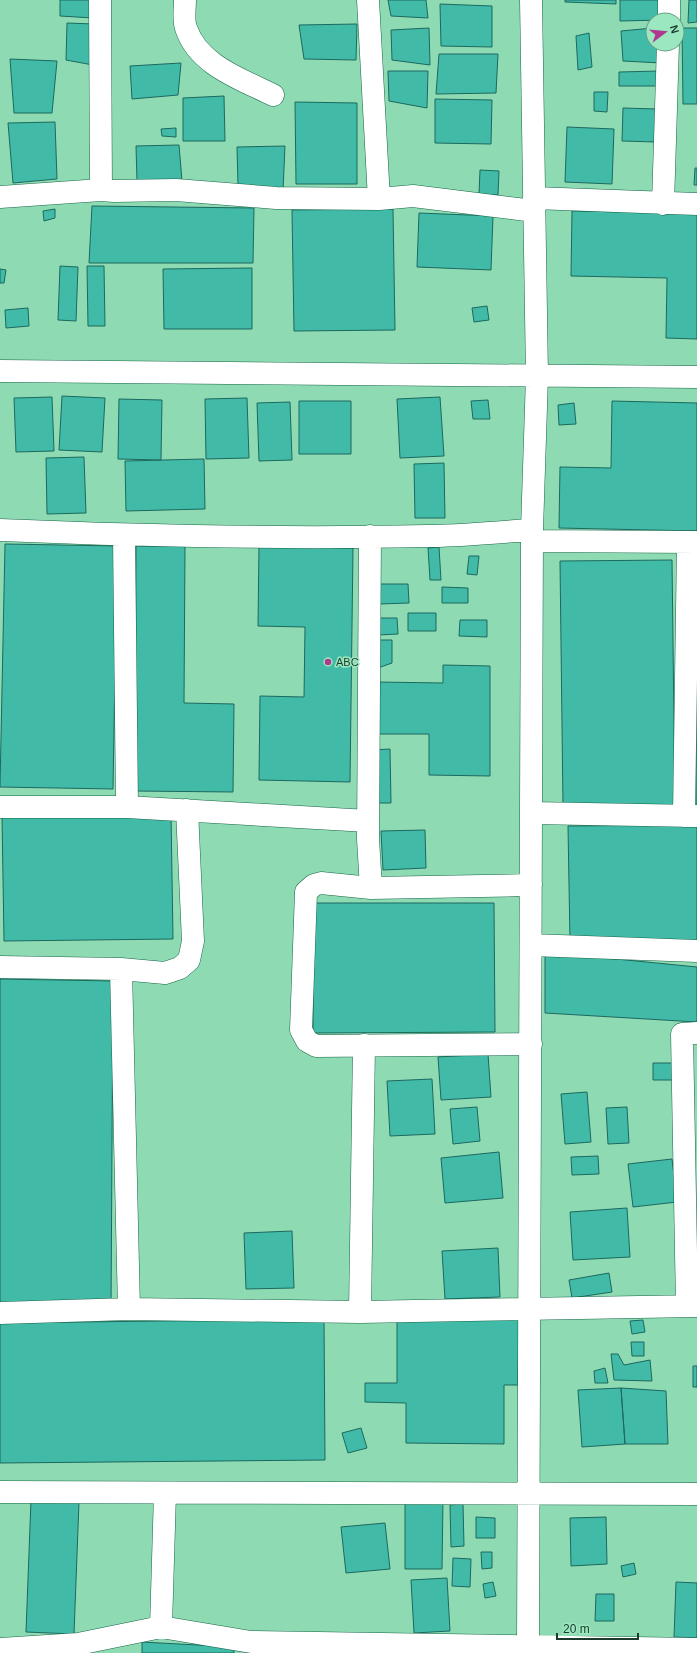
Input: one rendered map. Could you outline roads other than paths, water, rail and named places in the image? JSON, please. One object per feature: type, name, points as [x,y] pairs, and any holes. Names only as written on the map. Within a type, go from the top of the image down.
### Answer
[{"type":"street","points":[[100,0],[101,190]]},
{"type":"street","points":[[185,0],[185,26],[193,44],[211,63],[273,95]]},
{"type":"street","points":[[368,0],[379,199]]},
{"type":"street","points":[[528,1649],[532,536],[537,376],[531,0]]},
{"type":"street","points":[[668,12],[669,0]]},
{"type":"street","points":[[663,204],[668,52]]},
{"type":"street","points":[[0,197],[101,190],[114,192],[176,190],[276,198],[379,199],[414,196],[534,204],[697,204]]},
{"type":"street","points":[[0,371],[697,377]]},
{"type":"street","points":[[0,530],[124,535],[532,536],[692,542],[690,816],[531,813]]},
{"type":"street","points":[[124,535],[127,807]]},
{"type":"street","points":[[370,536],[368,839],[371,888]]},
{"type":"street","points":[[0,807],[127,807],[368,821]]},
{"type":"street","points":[[0,967],[121,970],[165,973],[180,968],[189,960],[193,941],[187,810]]},
{"type":"street","points":[[531,885],[371,888],[320,883],[309,888],[305,896],[300,1030],[307,1041],[316,1046],[531,1044]]},
{"type":"street","points":[[531,945],[697,951]]},
{"type":"street","points":[[121,970],[129,1309]]},
{"type":"street","points":[[0,1313],[129,1309],[360,1312],[692,1306],[682,1034],[697,1033]]},
{"type":"street","points":[[360,1312],[364,1045]]},
{"type":"street","points":[[0,1492],[697,1494]]},
{"type":"street","points":[[161,1627],[165,1493]]},
{"type":"street","points":[[0,1649],[78,1644],[161,1627],[251,1642],[356,1648],[684,1650]]},
{"type":"place","name":"ABC","points":[[328,662]]}]
